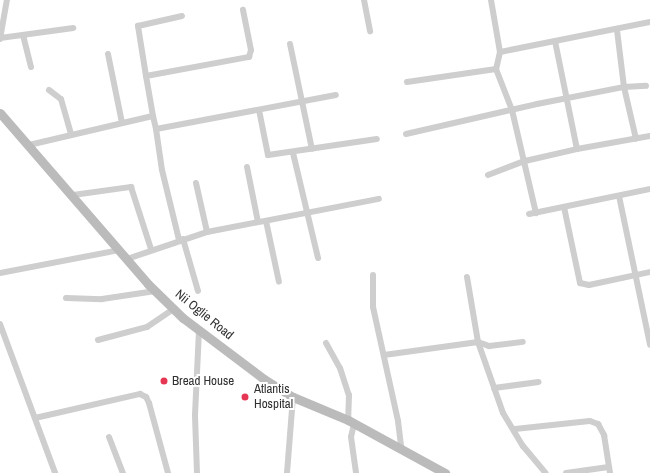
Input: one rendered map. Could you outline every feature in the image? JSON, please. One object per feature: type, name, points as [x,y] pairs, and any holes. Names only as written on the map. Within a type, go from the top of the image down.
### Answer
[{"type":"street","points":[[7,0],[0,39],[73,28]]},
{"type":"street","points":[[364,0],[370,31]]},
{"type":"street","points":[[491,0],[500,52],[496,69],[512,110],[536,213]]},
{"type":"street","points":[[146,76],[249,57],[251,50],[243,10]]},
{"type":"street","points":[[182,16],[138,26],[162,170],[181,239],[198,291]]},
{"type":"street","points":[[500,52],[617,30],[650,22]]},
{"type":"street","points":[[617,30],[624,87],[636,139]]},
{"type":"street","points":[[23,35],[31,67]]},
{"type":"street","points":[[554,41],[577,149]]},
{"type":"street","points":[[290,44],[312,149]]},
{"type":"street","points":[[108,54],[122,123]]},
{"type":"street","points":[[407,82],[496,69]]},
{"type":"street","points":[[406,134],[567,98],[624,87],[646,86]]},
{"type":"street","points":[[49,90],[60,99],[71,135]]},
{"type":"street","points":[[156,129],[336,95]]},
{"type":"street","points":[[258,110],[268,155],[293,153],[377,138]]},
{"type":"street","name":"Nii Oglie Road","points":[[0,113],[73,194],[155,291],[198,330],[264,379],[293,397],[351,422],[445,473]]},
{"type":"street","points":[[29,145],[153,116]]},
{"type":"street","points":[[488,175],[525,161],[577,149],[650,136]]},
{"type":"street","points":[[293,153],[306,213],[318,258]]},
{"type":"street","points":[[247,167],[258,222]]},
{"type":"street","points":[[196,183],[206,232]]},
{"type":"street","points":[[73,194],[131,187],[151,249]]},
{"type":"street","points":[[529,214],[650,189]]},
{"type":"street","points":[[619,196],[637,275],[650,345]]},
{"type":"street","points":[[127,259],[151,249],[206,232],[379,199]]},
{"type":"street","points":[[564,207],[580,283],[589,285],[650,272]]},
{"type":"street","points":[[266,221],[279,282]]},
{"type":"street","points":[[0,273],[119,250]]},
{"type":"street","points":[[372,275],[373,307],[398,421],[401,448]]},
{"type":"street","points":[[467,277],[478,342],[503,413],[515,429],[523,446],[546,473]]},
{"type":"street","points":[[66,298],[102,299],[155,291]]},
{"type":"street","points":[[98,340],[147,327],[174,309]]},
{"type":"street","points":[[0,324],[55,473]]},
{"type":"street","points":[[197,473],[195,415],[198,330]]},
{"type":"street","points":[[384,355],[478,342],[489,346],[523,342]]},
{"type":"street","points":[[326,343],[340,368],[349,395],[356,473]]},
{"type":"street","points":[[494,388],[539,382]]},
{"type":"street","points":[[35,418],[140,394],[146,397],[149,403],[168,473]]},
{"type":"street","points":[[287,473],[293,397]]},
{"type":"street","points":[[515,429],[590,421],[598,424],[604,435],[610,470],[566,473]]},
{"type":"street","points":[[109,437],[123,473]]},
{"type":"place","name":"Bread House","points":[[164,381]]},
{"type":"place","name":"Atlantis Hospital","points":[[245,397]]}]
